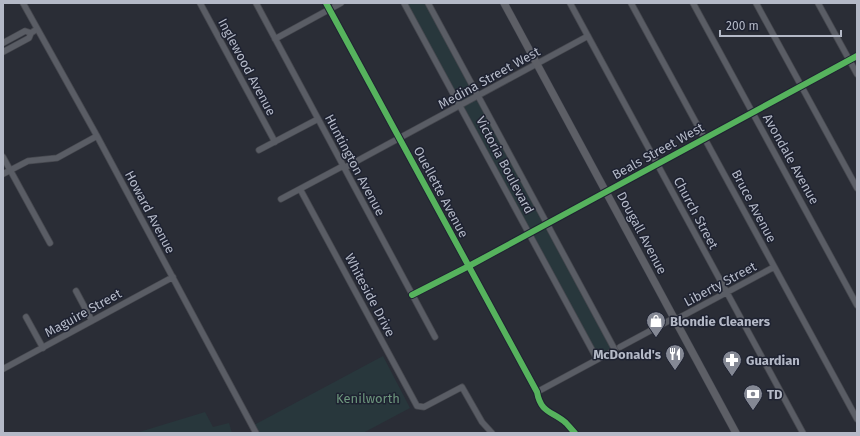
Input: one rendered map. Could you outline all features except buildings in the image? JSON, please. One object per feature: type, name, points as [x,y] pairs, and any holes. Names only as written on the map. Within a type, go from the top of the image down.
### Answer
[{"type":"main road","name":"Dougall Avenue","points":[[504,3],[736,433]]},
{"type":"street","name":"Howard Avenue","points":[[23,3],[97,136],[256,433]]},
{"type":"street","name":"Inglewood Avenue","points":[[200,3],[275,142]]},
{"type":"street","name":"Huntington Avenue","points":[[256,3],[435,337]]},
{"type":"street","name":"Ouellette Avenue","points":[[326,3],[538,392],[539,401],[543,408],[566,423],[575,433]]},
{"type":"street","points":[[275,39],[342,3]]},
{"type":"street","name":"Victoria Boulevard","points":[[404,3],[598,359]]},
{"type":"street","name":"Victoria Boulevard","points":[[428,3],[547,224],[618,348]]},
{"type":"street","name":"Church Street","points":[[570,3],[803,433]]},
{"type":"street","name":"Bruce Avenue","points":[[631,3],[857,419]]},
{"type":"street","name":"Avondale Avenue","points":[[693,3],[857,304]]},
{"type":"street","points":[[756,3],[857,188]]},
{"type":"street","points":[[818,3],[857,74]]},
{"type":"street","points":[[3,52],[29,38],[31,33],[37,29]]},
{"type":"street","points":[[3,43],[25,31],[31,33]]},
{"type":"street","name":"Medina Street West","points":[[280,199],[400,139],[588,36]]},
{"type":"street","name":"Beals Street West","points":[[412,295],[529,234],[857,56]]},
{"type":"street","points":[[259,150],[318,119]]},
{"type":"street","points":[[3,174],[28,161],[57,158],[97,136]]},
{"type":"street","points":[[3,157],[50,243]]},
{"type":"street","name":"Whiteside Drive","points":[[300,189],[417,406],[424,407],[462,387],[482,422],[492,433]]},
{"type":"street","name":"Liberty Street","points":[[538,392],[618,348],[774,267]]},
{"type":"street","name":"Maguire Street","points":[[3,369],[173,277]]},
{"type":"street","points":[[76,291],[92,321]]},
{"type":"street","points":[[26,317],[43,348]]},
{"type":"green space","points":[[406,3],[425,3],[473,93],[472,97],[461,102]]},
{"type":"green space","points":[[475,100],[478,102],[542,220],[541,224],[531,229],[529,229],[464,109],[464,106]]},
{"type":"green space","points":[[544,228],[547,229],[611,348],[599,356],[597,356],[533,236]]},
{"type":"green space","name":"Kenilworth","points":[[383,356],[410,408],[363,433],[258,433],[254,425]]},
{"type":"green space","points":[[205,412],[213,427],[229,423],[232,433],[136,433]]},
{"type":"cycle path","points":[[326,3],[537,392],[541,404],[548,411],[566,423],[575,433]]},
{"type":"cycle path","points":[[412,295],[469,266],[857,56]]},
{"type":"place","name":"Blondie Cleaners","points":[[656,338]]},
{"type":"place","name":"McDonald's","points":[[675,371]]},
{"type":"place","name":"Guardian","points":[[732,377]]},
{"type":"place","name":"TD","points":[[753,411]]}]
